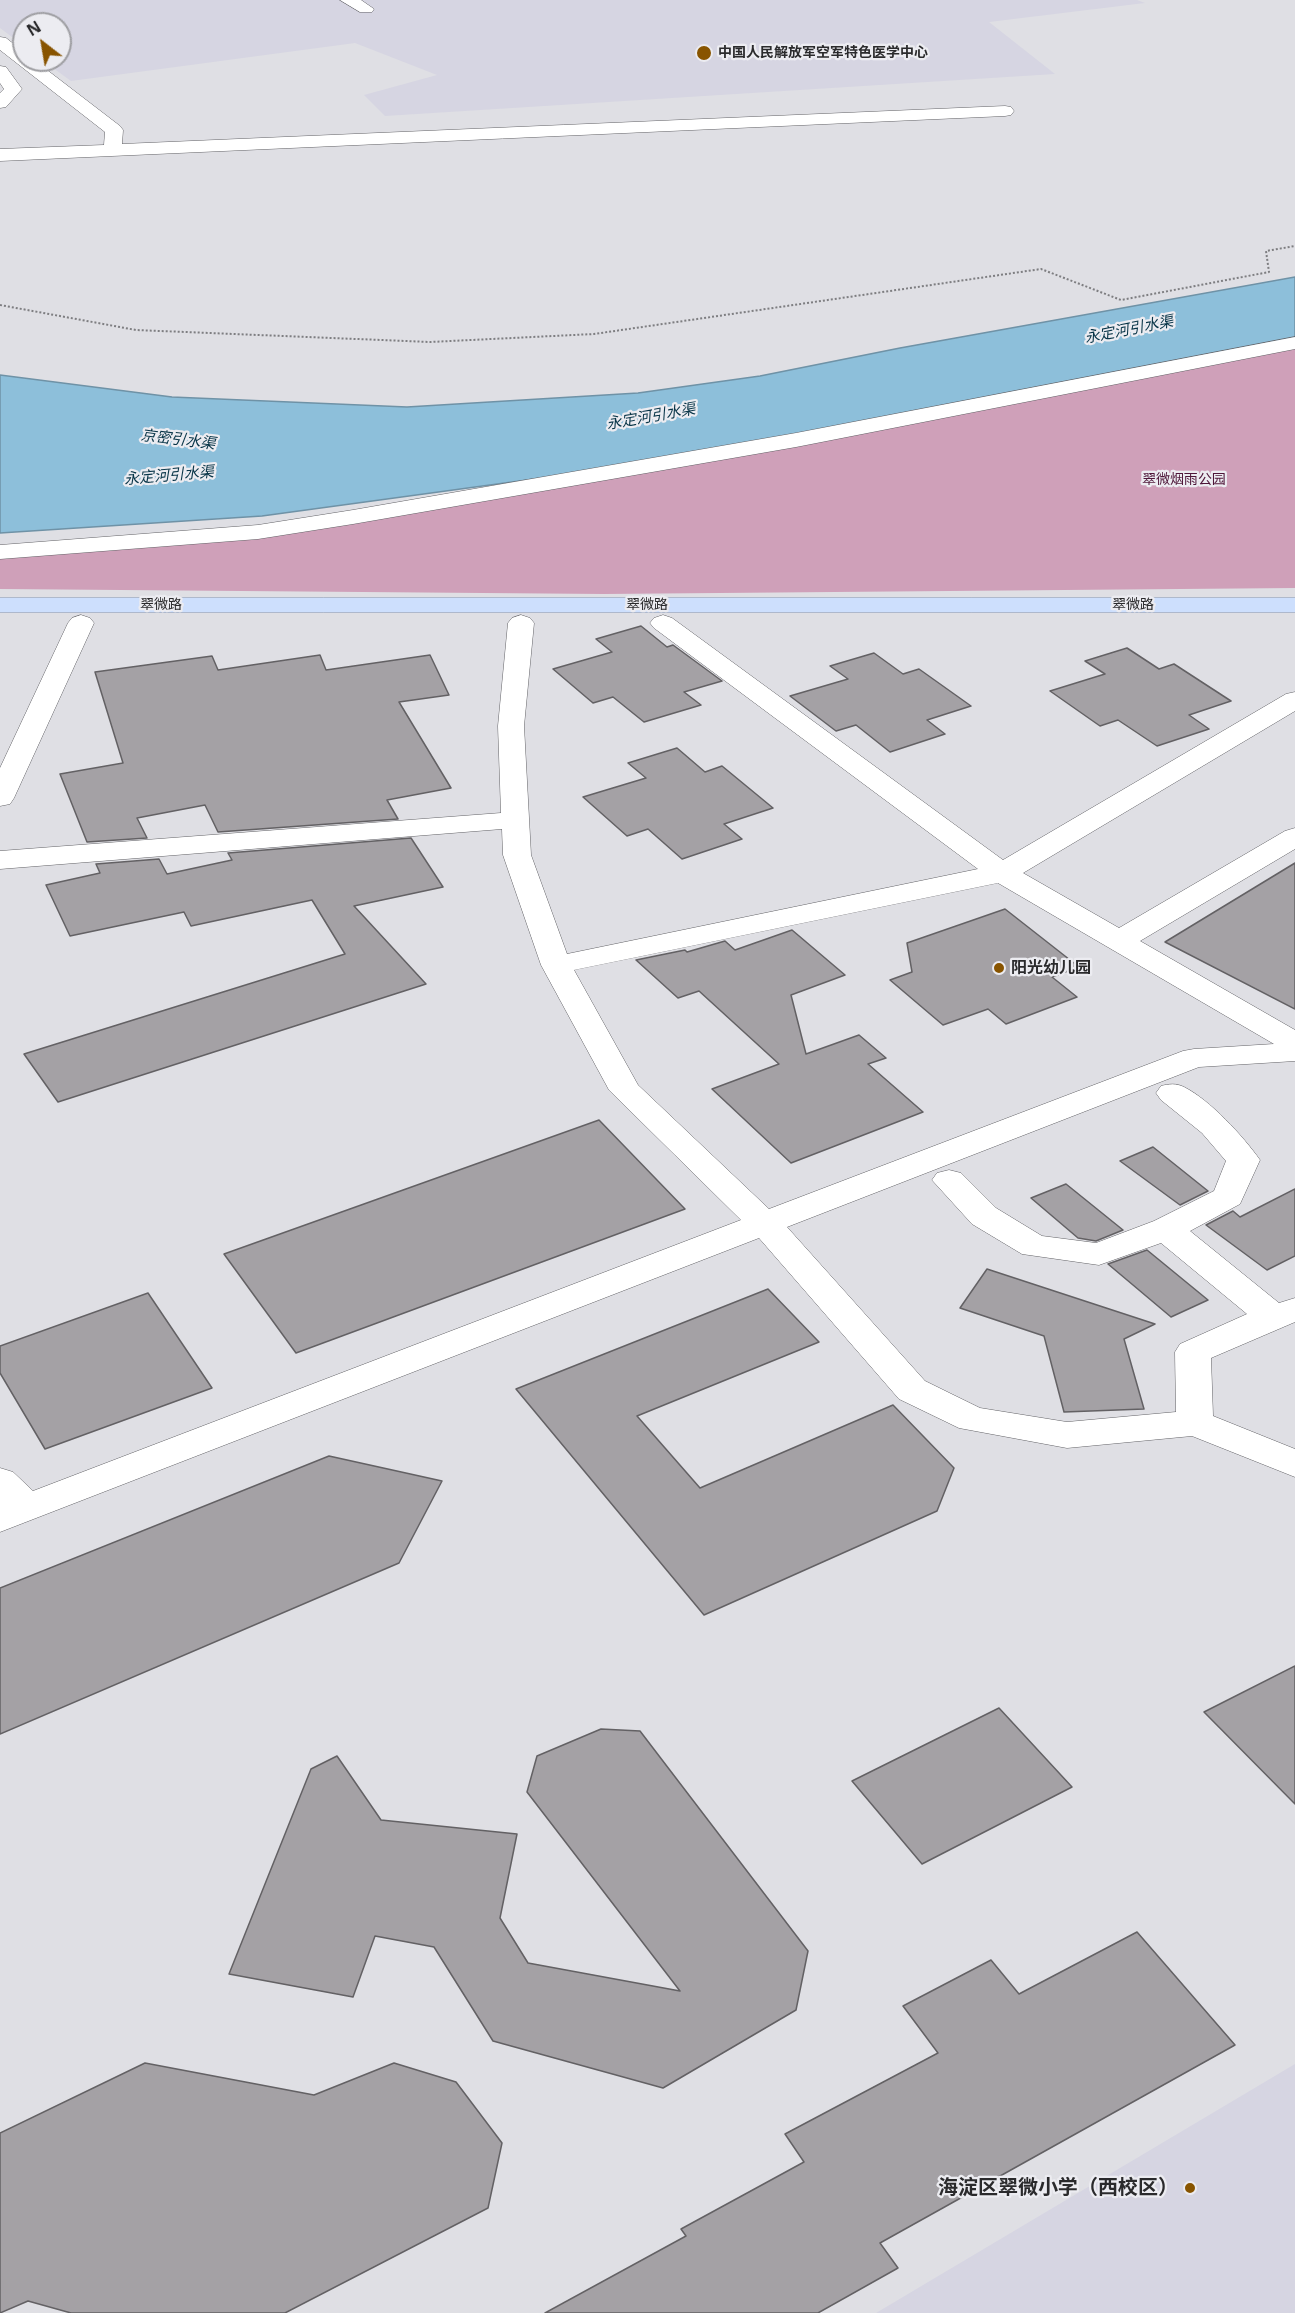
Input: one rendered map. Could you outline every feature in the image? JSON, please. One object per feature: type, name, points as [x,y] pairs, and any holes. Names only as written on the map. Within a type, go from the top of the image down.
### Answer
[{"type":"main road","name":"翠微路","points":[[0,605],[1295,605]]},
{"type":"main road","name":"翠微路","points":[[0,623],[1295,622]]},
{"type":"street","points":[[348,0],[366,9]]},
{"type":"street","points":[[0,42],[114,130],[113,150]]},
{"type":"street","points":[[0,71],[13,89],[0,103]]},
{"type":"street","points":[[0,156],[1005,111]]},
{"type":"street","points":[[0,156],[9,165],[0,167]]},
{"type":"street","points":[[0,552],[258,532],[353,517],[796,440],[1295,343]]},
{"type":"street","points":[[0,798],[81,623]]},
{"type":"street","points":[[521,623],[511,726],[517,855],[556,965],[626,1090],[765,1224],[912,1390],[972,1419],[1067,1434],[1195,1423],[1295,1464]]},
{"type":"street","points":[[663,623],[1002,873],[1295,1043]]},
{"type":"street","points":[[556,965],[1002,873],[1295,700]]},
{"type":"street","points":[[0,860],[515,820]]},
{"type":"street","points":[[1118,941],[1295,837]]},
{"type":"street","points":[[0,1481],[14,1513],[1194,1058],[1295,1052]]},
{"type":"street","points":[[950,1180],[984,1216],[1034,1246],[1098,1254],[1166,1229],[1228,1197],[1243,1160],[1214,1126],[1172,1093]]},
{"type":"street","points":[[1166,1229],[1284,1313]]},
{"type":"street","points":[[1195,1423],[1193,1352],[1284,1313]]},
{"type":"path","points":[[0,305],[136,330],[430,342],[594,334],[1041,269],[1121,300],[1269,272],[1266,251],[1295,246]]},
{"type":"shaded area","name":"中国人民解放军空军特色医学中心","points":[[0,0],[1137,0],[1145,3],[989,22],[1055,74],[385,116],[364,95],[437,75],[355,43],[71,81],[59,72],[72,72],[72,12],[12,12],[12,37],[0,28]]},
{"type":"shaded area","name":"海淀区翠微小学（西校区）","points":[[1295,2064],[1295,2313],[876,2313]]},
{"type":"green space","name":"翠微烟雨公园","points":[[1295,346],[1295,588],[604,594],[0,589],[0,545],[219,533],[821,440]]},
{"type":"water","points":[[1295,277],[1295,338],[659,462],[262,516],[0,533],[0,375],[172,397],[407,407],[638,393],[760,376],[900,348]]},
{"type":"building","points":[[641,626],[667,647],[673,645],[722,681],[684,692],[701,705],[644,722],[613,697],[593,703],[553,669],[612,652],[596,639]]},
{"type":"building","points":[[1127,648],[1159,669],[1174,664],[1231,701],[1189,715],[1209,729],[1157,746],[1118,720],[1100,726],[1050,691],[1105,674],[1085,661]]},
{"type":"building","points":[[874,653],[903,674],[919,669],[971,706],[927,720],[945,734],[890,752],[856,725],[836,731],[790,696],[848,679],[830,666]]},
{"type":"building","points":[[320,655],[326,670],[430,655],[449,695],[399,702],[451,788],[387,800],[398,819],[218,832],[205,805],[137,818],[147,838],[87,842],[60,774],[123,763],[95,672],[212,656],[218,670]]},
{"type":"building","points":[[677,748],[705,772],[722,766],[773,808],[724,824],[742,839],[682,859],[648,829],[627,836],[583,797],[646,778],[628,763]]},
{"type":"building","points":[[411,838],[443,887],[354,906],[426,984],[58,1102],[24,1054],[345,954],[312,900],[191,926],[184,912],[70,936],[46,885],[100,873],[96,864],[159,859],[167,874],[232,860],[228,853]]},
{"type":"building","points":[[1295,863],[1295,1009],[1165,942]]},
{"type":"building","name":"阳光幼儿园","points":[[1005,909],[1079,967],[1052,977],[1077,997],[1006,1024],[988,1009],[943,1025],[890,980],[912,972],[907,943]]},
{"type":"building","points":[[792,930],[845,975],[791,995],[806,1054],[859,1035],[886,1058],[868,1064],[923,1112],[791,1163],[712,1089],[779,1064],[699,991],[678,998],[636,960],[685,950],[687,952],[725,941],[735,950]]},
{"type":"building","points":[[599,1120],[685,1209],[296,1353],[224,1254]]},
{"type":"building","points":[[1153,1147],[1208,1191],[1180,1205],[1120,1161]]},
{"type":"building","points":[[1066,1184],[1123,1230],[1096,1241],[1078,1238],[1031,1198]]},
{"type":"building","points":[[1295,1189],[1295,1256],[1267,1270],[1206,1225],[1233,1211],[1240,1217]]},
{"type":"building","points":[[1147,1250],[1208,1300],[1171,1317],[1108,1264]]},
{"type":"building","points":[[987,1269],[1155,1324],[1124,1339],[1144,1409],[1064,1412],[1044,1336],[960,1308]]},
{"type":"building","points":[[768,1289],[819,1342],[637,1416],[700,1488],[893,1405],[954,1468],[937,1511],[704,1615],[516,1389]]},
{"type":"building","points":[[148,1293],[212,1388],[45,1449],[0,1373],[0,1346]]},
{"type":"building","points":[[329,1456],[442,1481],[399,1563],[0,1734],[0,1588]]},
{"type":"building","points":[[1295,1666],[1295,1804],[1204,1712]]},
{"type":"building","points":[[999,1708],[1072,1787],[922,1864],[852,1781]]},
{"type":"building","points":[[601,1729],[640,1731],[808,1951],[796,2010],[663,2088],[493,2041],[434,1947],[375,1936],[353,1997],[229,1974],[311,1769],[337,1756],[381,1820],[517,1834],[500,1918],[528,1963],[680,1991],[527,1792],[537,1756]]},
{"type":"building","points":[[1137,1932],[1235,2045],[880,2243],[898,2268],[818,2313],[545,2313],[686,2236],[681,2229],[804,2162],[785,2134],[938,2053],[903,2006],[991,1960],[1019,1994]]},
{"type":"building","points":[[145,2063],[314,2095],[394,2063],[456,2082],[502,2143],[488,2208],[285,2313],[71,2313],[28,2301],[0,2313],[0,2133]]},
{"type":"place","name":"中国人民解放军空军特色医学中心","points":[[704,53]]},
{"type":"place","name":"阳光幼儿园","points":[[999,968]]},
{"type":"place","name":"海淀区翠微小学（西校区）","points":[[1190,2188]]},
{"type":"water label","name":"永定河引水渠","points":[[1129,330]]},
{"type":"water label","name":"永定河引水渠","points":[[651,417]]},
{"type":"water label","name":"京密引水渠","points":[[178,440]]},
{"type":"water label","name":"永定河引水渠","points":[[169,476]]}]
